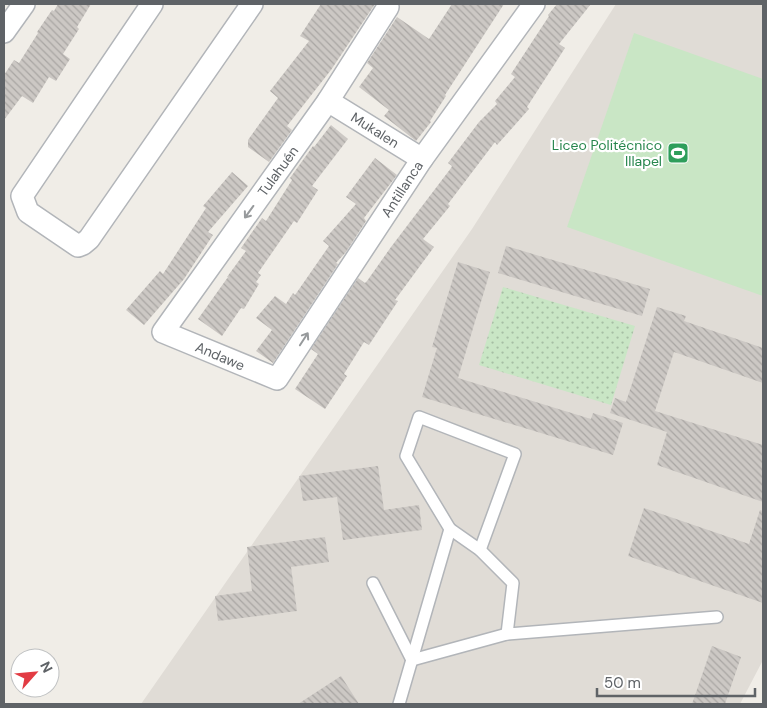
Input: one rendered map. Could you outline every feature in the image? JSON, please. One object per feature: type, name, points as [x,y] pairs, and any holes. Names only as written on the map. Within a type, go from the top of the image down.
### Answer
[{"type":"street","points":[[4,32],[24,4]]},
{"type":"street","points":[[152,4],[22,196],[23,203],[28,212],[78,246],[89,239],[96,230],[252,4]]},
{"type":"street","name":"Antillanca","points":[[277,380],[422,159],[534,4]]},
{"type":"street","name":"Tulahuén","points":[[163,332],[328,101],[388,8]]},
{"type":"street","name":"Mukalen","points":[[328,101],[422,159]]},
{"type":"street","name":"Andawe","points":[[163,332],[277,380]]},
{"type":"lane","points":[[480,550],[515,454],[419,417],[406,456],[450,529],[480,550],[513,583],[507,634]]},
{"type":"lane","points":[[399,704],[450,529]]},
{"type":"lane","points":[[373,583],[412,660]]},
{"type":"lane","points":[[412,660],[507,634],[717,617]]},
{"type":"shaded area","points":[[616,4],[763,4],[763,660],[740,704],[141,704],[472,229]]},
{"type":"green space","name":"Liceo Politécnico Illapel","points":[[634,33],[763,79],[763,296],[567,227]]},
{"type":"green space","points":[[503,287],[635,326],[611,405],[479,365]]},
{"type":"building","points":[[58,4],[91,4],[77,27],[79,29],[63,54],[70,59],[56,81],[49,77],[33,103],[22,96],[4,120],[4,75],[14,60],[19,63],[37,32]]},
{"type":"building","points":[[321,4],[375,4],[331,70],[287,126],[292,130],[269,162],[248,147],[248,140],[278,98],[270,91],[309,41],[300,36]]},
{"type":"building","points":[[452,4],[504,4],[445,95],[431,122],[416,141],[384,116],[389,110],[359,87],[373,68],[367,63],[397,17],[429,39]]},
{"type":"building","points":[[557,4],[591,4],[559,44],[565,48],[527,107],[529,109],[497,145],[495,142],[448,204],[450,206],[423,239],[434,247],[395,300],[398,301],[369,345],[364,342],[344,374],[347,376],[325,409],[295,389],[318,354],[311,349],[358,278],[365,283],[367,281],[451,168],[452,166],[448,163],[479,122],[497,104],[495,101],[515,77],[511,74]]},
{"type":"building","points":[[331,125],[348,139],[312,186],[318,190],[297,223],[294,221],[258,273],[261,275],[256,282],[259,284],[244,309],[241,308],[222,336],[198,319],[246,251],[241,248],[262,218],[266,221],[292,180],[290,178]]},
{"type":"building","points":[[375,158],[397,175],[364,218],[366,221],[346,252],[336,263],[338,264],[273,363],[256,351],[272,330],[256,318],[275,296],[286,304],[293,293],[295,295],[329,246],[323,241],[356,204],[346,197]]},
{"type":"building","points":[[232,172],[248,186],[208,232],[213,235],[184,279],[144,325],[126,310],[160,271],[163,274],[206,208],[203,206]]},
{"type":"building","points":[[506,246],[650,289],[642,316],[498,273]]},
{"type":"building","points":[[458,262],[490,272],[458,378],[591,419],[593,413],[623,423],[613,455],[422,397],[437,348],[432,347]]},
{"type":"building","points":[[657,307],[686,316],[684,321],[763,348],[763,383],[674,352],[655,411],[763,445],[763,502],[657,465],[667,432],[610,413],[615,398],[626,402]]},
{"type":"building","points":[[378,466],[384,510],[419,505],[422,530],[343,540],[337,497],[303,501],[299,476]]},
{"type":"building","points":[[644,508],[749,544],[760,510],[763,511],[763,603],[628,556]]},
{"type":"building","points":[[325,537],[329,562],[291,567],[297,611],[218,621],[215,596],[252,591],[247,547]]},
{"type":"building","points":[[712,646],[741,657],[725,704],[692,704]]},
{"type":"building","points":[[341,676],[359,704],[298,704]]},
{"type":"place","name":"Liceo Politécnico Illapel","points":[[678,153]]}]
